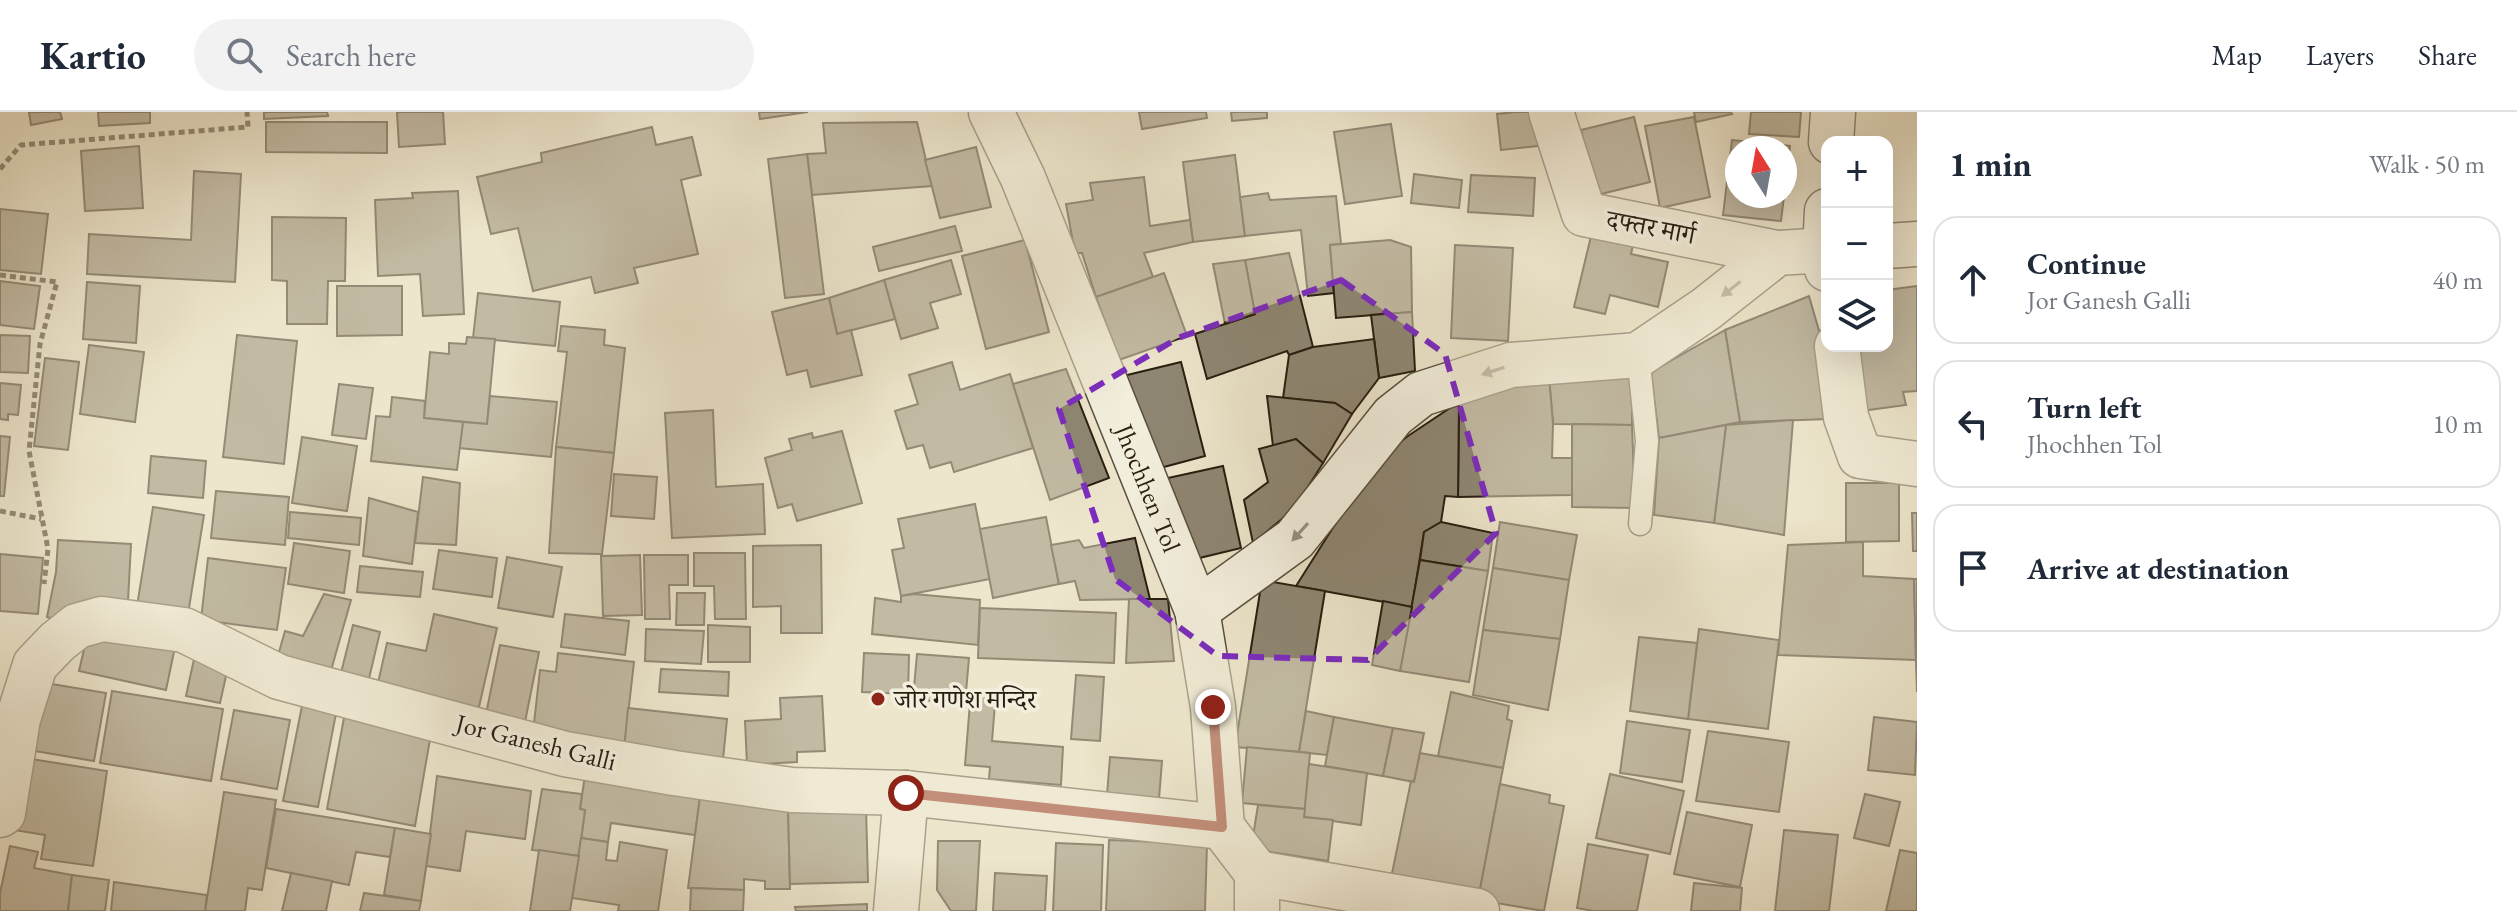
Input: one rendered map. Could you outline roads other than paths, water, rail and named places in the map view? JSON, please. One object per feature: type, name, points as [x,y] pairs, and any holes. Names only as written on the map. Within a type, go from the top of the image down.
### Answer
[{"type":"street","name":"Jhochhen Tol","points":[[991,112],[1023,178],[1197,610],[1213,707],[1222,827]]},
{"type":"street","name":"दफ्तर मार्ग","points":[[1551,112],[1584,214],[1777,253]]},
{"type":"street","points":[[1831,136],[1833,112]]},
{"type":"street","points":[[1893,246],[1917,244]]},
{"type":"street","points":[[1197,610],[1295,539],[1393,416],[1421,394],[1511,365],[1638,355],[1706,309],[1777,253],[1821,246]]},
{"type":"street","points":[[1838,352],[1846,417],[1860,456],[1917,464]]},
{"type":"street","name":"Jor Ganesh Galli","points":[[0,815],[3,813],[18,719],[35,665],[77,626],[102,619],[184,630],[279,677],[565,754],[792,790],[906,793],[1222,827]]},
{"type":"street","points":[[896,911],[906,793]]},
{"type":"street","points":[[1222,827],[1257,892],[1477,911]]},
{"type":"lane","points":[[1638,355],[1647,441],[1640,524]]},
{"type":"place","name":"जोर गणेश मन्दिर","points":[[878,699]]}]
